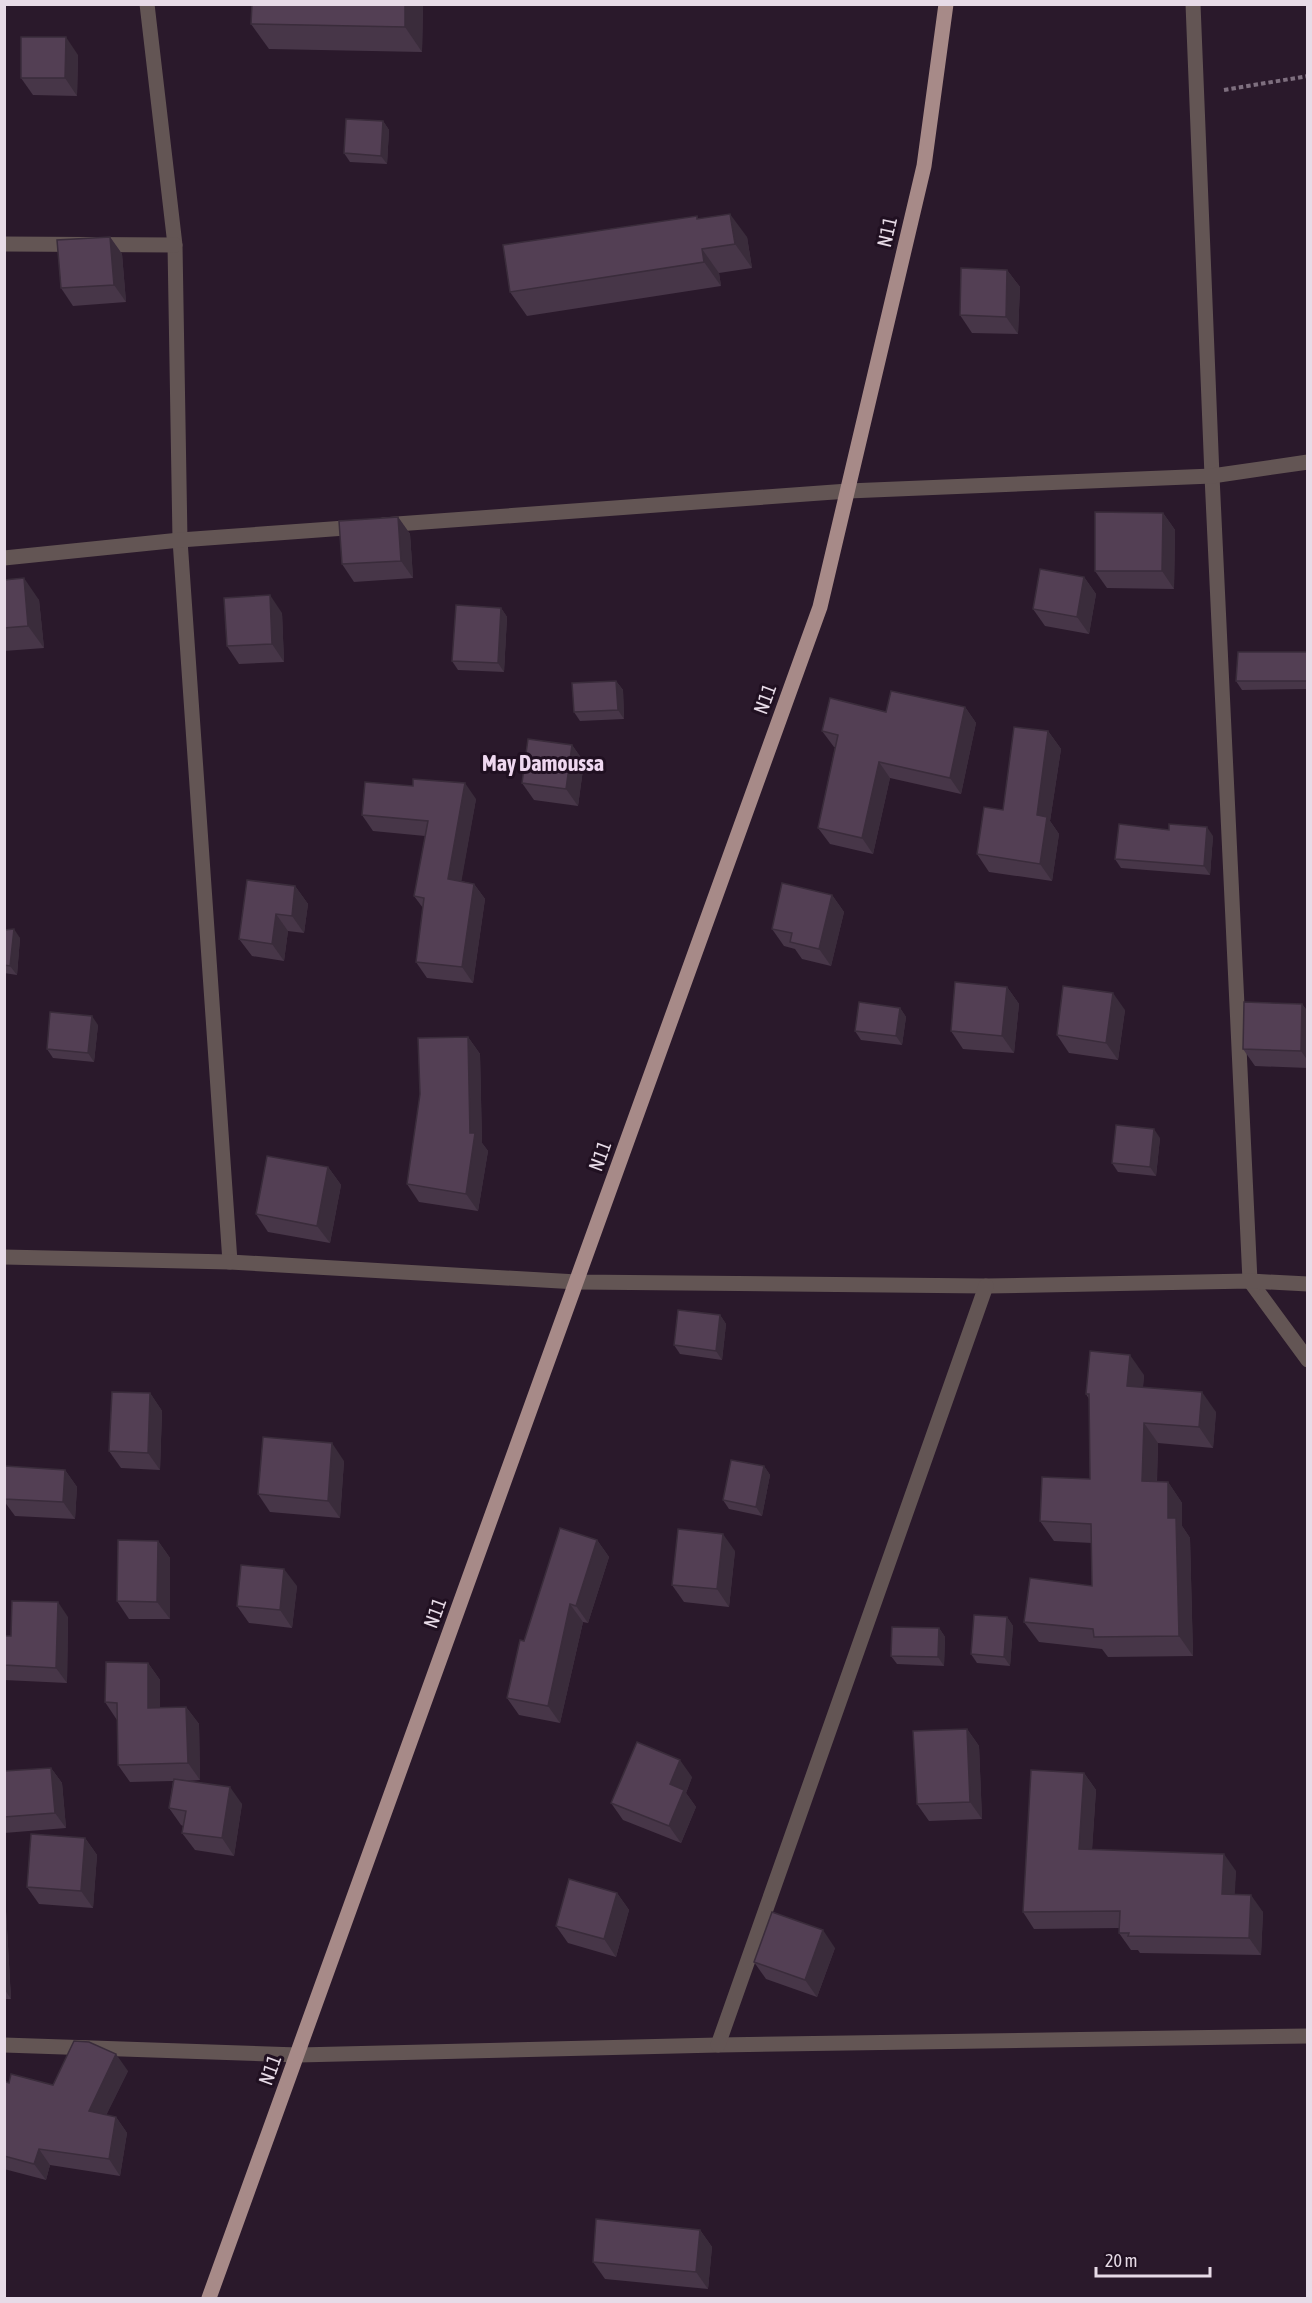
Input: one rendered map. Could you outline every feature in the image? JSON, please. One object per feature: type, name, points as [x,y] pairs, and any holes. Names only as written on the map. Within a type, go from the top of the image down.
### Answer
[{"type":"main road","name":"N11","points":[[209,2298],[820,607],[924,166],[945,4]]},
{"type":"street","points":[[147,4],[175,245],[180,540],[230,1262]]},
{"type":"street","points":[[1193,4],[1212,476],[1250,1281],[1308,1360]]},
{"type":"street","points":[[4,244],[175,245]]},
{"type":"street","points":[[4,558],[180,540],[848,491],[1212,476],[1308,462]]},
{"type":"street","points":[[4,1257],[230,1262],[577,1282],[986,1286],[1250,1281],[1308,1284]]},
{"type":"street","points":[[718,2045],[986,1286]]},
{"type":"street","points":[[4,2045],[298,2055],[718,2045],[1308,2036]]},
{"type":"path","points":[[1197,95],[1308,76]]},
{"type":"building","points":[[252,4],[405,4],[405,27],[251,24]]},
{"type":"building","points":[[21,37],[66,37],[65,78],[21,78]]},
{"type":"building","points":[[346,119],[383,121],[381,156],[344,153]]},
{"type":"building","points":[[730,214],[735,244],[702,249],[704,262],[510,292],[503,245],[697,216],[697,219]]},
{"type":"building","points":[[110,237],[114,285],[61,288],[57,240]]},
{"type":"building","points":[[961,268],[1007,270],[1006,317],[960,315]]},
{"type":"building","points":[[1095,512],[1163,513],[1162,571],[1095,571]]},
{"type":"building","points":[[398,517],[401,561],[342,564],[339,521]]},
{"type":"building","points":[[1040,569],[1084,577],[1077,617],[1033,609]]},
{"type":"building","points":[[24,578],[28,626],[4,628],[4,580]]},
{"type":"building","points":[[270,595],[272,644],[227,646],[224,598]]},
{"type":"building","points":[[456,605],[501,608],[498,663],[452,661]]},
{"type":"building","points":[[1238,652],[1308,652],[1308,681],[1236,681]]},
{"type":"building","points":[[616,681],[618,710],[574,712],[572,683]]},
{"type":"building","points":[[891,691],[965,707],[950,778],[879,762],[862,838],[818,828],[838,735],[822,731],[830,698],[886,712]]},
{"type":"building","points":[[1014,727],[1048,731],[1037,815],[1047,817],[1040,864],[977,854],[984,807],[1003,810]]},
{"type":"building","points":[[528,739],[572,745],[566,789],[522,783]]},
{"type":"building","points":[[413,779],[465,783],[448,879],[474,884],[462,967],[416,962],[424,898],[414,896],[428,821],[362,815],[365,782],[413,786]]},
{"type":"building","points":[[1119,824],[1169,830],[1169,824],[1207,827],[1204,866],[1115,859]]},
{"type":"building","points":[[247,880],[295,886],[292,916],[276,914],[272,944],[239,939]]},
{"type":"building","points":[[782,883],[832,895],[819,949],[790,942],[792,933],[772,929]]},
{"type":"building","points":[[14,929],[10,966],[4,965],[4,930]]},
{"type":"building","points":[[955,982],[1007,987],[1002,1036],[951,1031]]},
{"type":"building","points":[[1063,986],[1113,993],[1106,1043],[1057,1035]]},
{"type":"building","points":[[859,1002],[900,1008],[896,1036],[855,1031]]},
{"type":"building","points":[[1244,1002],[1302,1004],[1301,1051],[1243,1049]]},
{"type":"building","points":[[50,1012],[92,1016],[88,1053],[47,1049]]},
{"type":"building","points":[[468,1037],[470,1133],[475,1133],[466,1194],[407,1184],[420,1094],[418,1038]]},
{"type":"building","points":[[1116,1125],[1154,1129],[1150,1167],[1112,1163]]},
{"type":"building","points":[[267,1156],[328,1167],[317,1226],[256,1214]]},
{"type":"building","points":[[678,1310],[720,1315],[716,1351],[674,1345]]},
{"type":"building","points":[[1090,1351],[1130,1355],[1127,1386],[1202,1392],[1199,1427],[1144,1423],[1142,1481],[1168,1482],[1168,1518],[1176,1518],[1179,1636],[1094,1637],[1093,1629],[1024,1622],[1030,1578],[1092,1586],[1091,1524],[1040,1521],[1042,1477],[1090,1479],[1089,1394],[1086,1394]]},
{"type":"building","points":[[112,1392],[150,1393],[148,1453],[109,1451]]},
{"type":"building","points":[[263,1437],[332,1443],[328,1501],[258,1494]]},
{"type":"building","points":[[731,1460],[764,1466],[756,1507],[723,1500]]},
{"type":"building","points":[[5,1466],[65,1470],[63,1502],[4,1499]]},
{"type":"building","points":[[560,1528],[597,1540],[576,1606],[570,1604],[548,1706],[507,1698],[520,1640],[524,1641]]},
{"type":"building","points":[[678,1529],[723,1534],[717,1589],[672,1585]]},
{"type":"building","points":[[118,1540],[158,1541],[157,1602],[117,1601]]},
{"type":"building","points":[[241,1565],[284,1569],[280,1610],[237,1606]]},
{"type":"building","points":[[12,1601],[58,1602],[56,1668],[4,1665],[4,1636],[11,1636]]},
{"type":"building","points":[[974,1615],[1007,1617],[1004,1657],[971,1654]]},
{"type":"building","points":[[892,1627],[939,1628],[938,1657],[891,1656]]},
{"type":"building","points":[[106,1662],[148,1663],[148,1708],[186,1707],[188,1763],[118,1765],[117,1703],[105,1702]]},
{"type":"building","points":[[967,1729],[970,1802],[917,1804],[913,1731]]},
{"type":"building","points":[[637,1742],[680,1760],[670,1784],[684,1790],[669,1826],[611,1803]]},
{"type":"building","points":[[51,1768],[55,1813],[4,1817],[4,1771]]},
{"type":"building","points":[[1031,1770],[1084,1773],[1079,1849],[1224,1854],[1222,1894],[1251,1895],[1249,1938],[1128,1936],[1129,1933],[1119,1933],[1120,1911],[1023,1912]]},
{"type":"building","points":[[174,1779],[230,1787],[222,1838],[182,1833],[186,1811],[169,1808]]},
{"type":"building","points":[[31,1834],[85,1838],[81,1891],[27,1887]]},
{"type":"building","points":[[569,1879],[617,1893],[604,1939],[556,1926]]},
{"type":"building","points":[[772,1912],[823,1930],[805,1980],[754,1962]]},
{"type":"building","points":[[74,2041],[89,2042],[116,2054],[89,2111],[116,2117],[109,2159],[39,2149],[34,2164],[4,2156],[4,2081],[9,2083],[11,2074],[53,2085]]},
{"type":"building","points":[[596,2219],[700,2230],[696,2272],[593,2262]]},
{"type":"district","name":"May Damoussa","points":[[543,763]]}]
